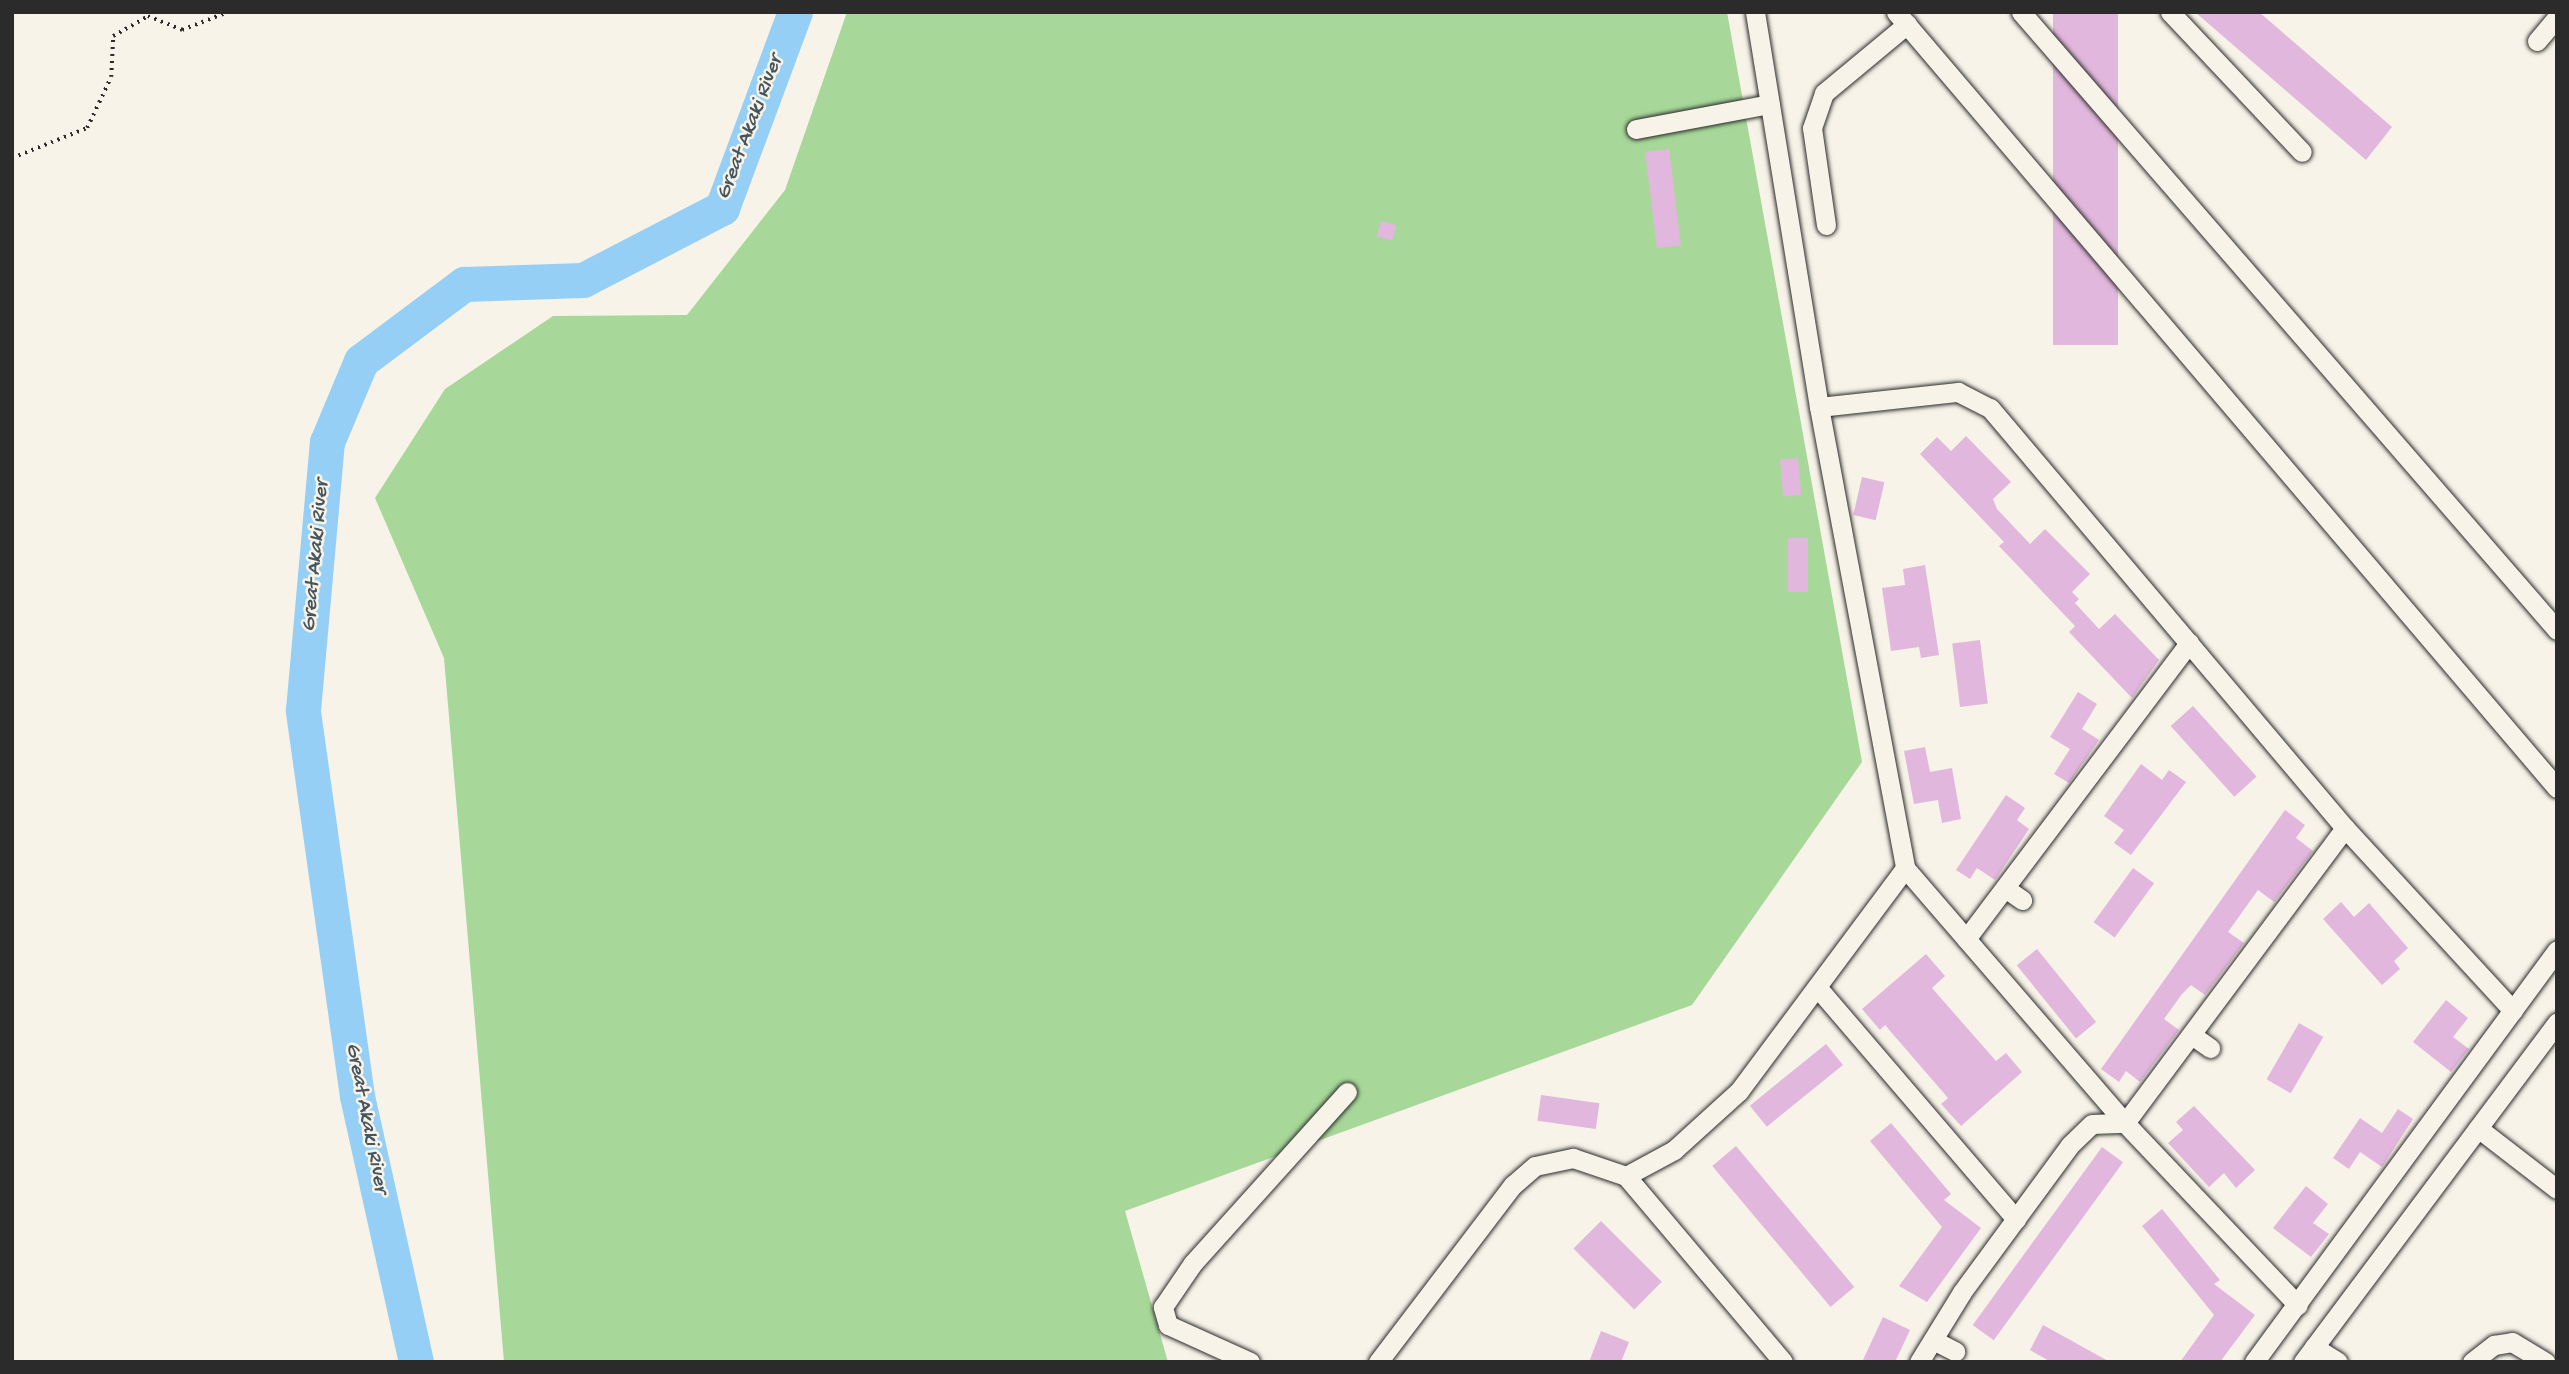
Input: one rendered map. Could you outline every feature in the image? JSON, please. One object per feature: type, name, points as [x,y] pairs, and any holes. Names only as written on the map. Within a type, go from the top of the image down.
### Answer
[{"type":"street","points":[[1755,12],[1819,407],[1905,868],[2125,1123],[2298,1305]]},
{"type":"street","points":[[2021,12],[2557,630]]},
{"type":"street","points":[[2170,12],[2302,152]]},
{"type":"street","points":[[2537,41],[2557,17]]},
{"type":"street","points":[[1826,225],[1812,128],[1824,93],[1901,18],[2557,788]]},
{"type":"street","points":[[1636,129],[1770,104]]},
{"type":"street","points":[[1819,407],[1973,395],[2189,643],[2345,828],[2372,845],[2513,1010]]},
{"type":"street","points":[[1966,939],[2189,643]]},
{"type":"street","points":[[2125,1123],[2193,1036],[2345,828]]},
{"type":"street","points":[[1626,1176],[1707,1124],[1817,987],[1905,868]]},
{"type":"street","points":[[2005,888],[2022,900]]},
{"type":"street","points":[[2254,1362],[2557,950]]},
{"type":"street","points":[[1817,987],[2015,1219]]},
{"type":"street","points":[[2338,1362],[2309,1355],[2557,1023]]},
{"type":"street","points":[[2193,1036],[2210,1048]]},
{"type":"street","points":[[1250,1362],[1168,1325],[1163,1307],[1193,1263],[1347,1092]]},
{"type":"street","points":[[1920,1362],[2015,1219],[2092,1124],[2125,1123]]},
{"type":"street","points":[[2478,1128],[2557,1189]]},
{"type":"street","points":[[1378,1362],[1436,1278],[1535,1166],[1573,1158],[1626,1176],[1733,1290],[1783,1362]]},
{"type":"street","points":[[1933,1340],[1955,1351]]},
{"type":"street","points":[[2472,1362],[2494,1345],[2512,1342],[2545,1362]]},
{"type":"path","points":[[12,158],[87,128],[111,77],[113,36],[148,16],[182,30],[228,12]]},
{"type":"green space","points":[[847,12],[1727,12],[1862,762],[1692,1005],[1125,1211],[1168,1362],[504,1362],[444,658],[375,498],[445,389],[553,316],[687,315],[785,190]]},
{"type":"building","points":[[2053,12],[2118,12],[2118,345],[2053,345]]},
{"type":"building","points":[[2195,12],[2259,12],[2392,127],[2366,160]]},
{"type":"building","points":[[1669,149],[1681,245],[1657,248],[1645,152]]},
{"type":"building","points":[[1381,221],[1396,225],[1392,241],[1377,236]]},
{"type":"building","points":[[1966,436],[2011,482],[1993,499],[1997,509],[2030,544],[2045,529],[2090,574],[2072,592],[2079,599],[2075,603],[2099,629],[2115,614],[2159,660],[2132,698],[2069,632],[2075,626],[1999,546],[2004,542],[1920,454],[1937,437],[1951,451]]},
{"type":"building","points":[[1798,458],[1801,495],[1783,496],[1780,460]]},
{"type":"building","points":[[1862,477],[1884,482],[1876,520],[1853,515]]},
{"type":"building","points":[[1788,538],[1808,538],[1808,592],[1788,592]]},
{"type":"building","points":[[1925,565],[1939,655],[1921,658],[1919,647],[1891,651],[1882,588],[1905,585],[1903,569]]},
{"type":"building","points":[[1980,640],[1988,704],[1960,707],[1952,643]]},
{"type":"building","points":[[2078,692],[2097,704],[2082,729],[2099,740],[2069,783],[2054,774],[2070,749],[2050,737]]},
{"type":"building","points":[[2193,706],[2257,777],[2234,797],[2171,726]]},
{"type":"building","points":[[1925,747],[1930,772],[1952,768],[1961,819],[1942,823],[1938,800],[1914,804],[1904,751]]},
{"type":"building","points":[[2141,764],[2162,780],[2169,770],[2186,782],[2131,855],[2114,843],[2124,830],[2104,816]]},
{"type":"building","points":[[2006,795],[2025,808],[2017,820],[2029,829],[1995,880],[1977,868],[1970,879],[1956,870]]},
{"type":"building","points":[[2285,810],[2305,825],[2296,838],[2313,851],[2274,902],[2258,890],[2228,932],[2244,943],[2205,995],[2191,985],[2182,994],[2164,1019],[2179,1030],[2140,1082],[2126,1071],[2119,1082],[2101,1069]]},
{"type":"building","points":[[2133,868],[2154,883],[2115,937],[2094,922]]},
{"type":"building","points":[[2341,902],[2354,917],[2369,903],[2408,948],[2394,961],[2400,969],[2382,985],[2323,919]]},
{"type":"building","points":[[2037,949],[2096,1022],[2076,1038],[2017,965]]},
{"type":"building","points":[[1926,954],[1945,976],[1932,988],[1996,1061],[2006,1053],[2022,1072],[1961,1126],[1941,1104],[1948,1098],[1885,1025],[1880,1030],[1862,1009]]},
{"type":"building","points":[[2446,1000],[2468,1018],[2453,1037],[2469,1049],[2451,1072],[2413,1042]]},
{"type":"building","points":[[2299,1023],[2323,1037],[2291,1093],[2266,1079]]},
{"type":"building","points":[[1826,1044],[1843,1065],[1767,1127],[1750,1106]]},
{"type":"building","points":[[1541,1095],[1599,1103],[1596,1129],[1537,1121]]},
{"type":"building","points":[[2194,1106],[2255,1170],[2236,1188],[2224,1173],[2209,1187],[2168,1143],[2183,1130],[2176,1122]]},
{"type":"building","points":[[2398,1109],[2413,1119],[2382,1167],[2360,1152],[2349,1169],[2333,1158],[2360,1118],[2382,1133]]},
{"type":"building","points":[[1891,1123],[1951,1194],[1944,1200],[1981,1228],[1927,1302],[1899,1286],[1942,1227],[1870,1141]]},
{"type":"building","points":[[1736,1146],[1854,1287],[1831,1307],[1712,1166]]},
{"type":"building","points":[[2102,1147],[2123,1162],[1994,1340],[1973,1325]]},
{"type":"building","points":[[2306,1186],[2328,1204],[2313,1223],[2329,1234],[2311,1257],[2273,1228]]},
{"type":"building","points":[[2162,1209],[2220,1280],[2214,1284],[2255,1315],[2220,1362],[2180,1362],[2214,1315],[2142,1226]]},
{"type":"building","points":[[1601,1221],[1662,1282],[1634,1309],[1573,1249]]},
{"type":"building","points":[[1883,1317],[1910,1330],[1895,1362],[1862,1362]]},
{"type":"building","points":[[2043,1325],[2110,1362],[2051,1362],[2030,1350]]},
{"type":"building","points":[[1601,1331],[1629,1342],[1621,1362],[1589,1362]]},
{"type":"waterway","name":"Great Akaki River","points":[[416,1362],[357,1096],[303,710],[327,442],[361,361],[464,284],[583,280],[722,208],[795,12]]}]
